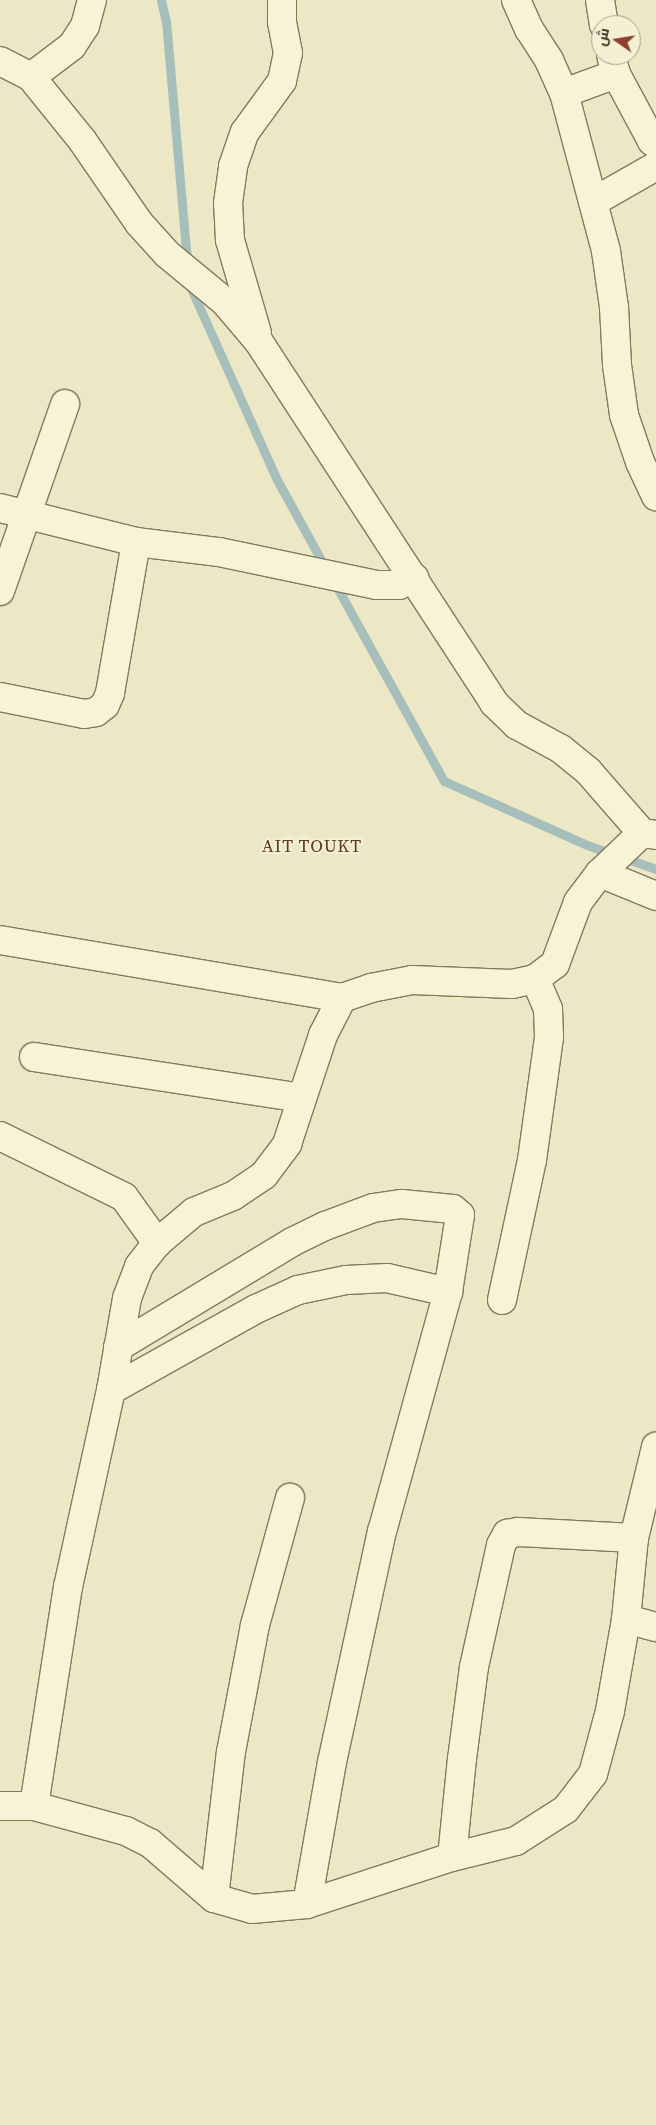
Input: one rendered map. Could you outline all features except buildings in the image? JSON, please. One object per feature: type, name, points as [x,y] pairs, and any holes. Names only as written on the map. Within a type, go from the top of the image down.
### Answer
[{"type":"street","points":[[31,78],[72,46],[85,26],[92,0]]},
{"type":"street","points":[[260,342],[230,240],[228,203],[233,166],[245,132],[282,81],[288,54],[282,22],[282,0]]},
{"type":"street","points":[[516,0],[528,28],[549,60],[564,93],[606,251],[614,307],[617,365],[624,415],[640,462],[656,496]]},
{"type":"street","points":[[600,0],[602,15]]},
{"type":"street","points":[[0,60],[31,78],[82,140],[139,223],[167,254],[225,302],[260,342],[494,703],[517,725],[562,749],[588,771],[649,834],[600,873],[578,902],[555,964],[535,980],[512,984],[412,980],[370,988],[342,998],[0,940]]},
{"type":"street","points":[[564,93],[614,65],[652,141],[656,144]]},
{"type":"street","points":[[593,202],[656,166]]},
{"type":"street","points":[[0,591],[65,404]]},
{"type":"street","points":[[0,508],[136,542],[219,552],[377,585],[399,585],[414,578]]},
{"type":"street","points":[[0,697],[84,714],[96,712],[105,705],[110,693],[136,542]]},
{"type":"street","points":[[600,873],[656,896]]},
{"type":"street","points":[[502,1300],[532,1160],[549,1037],[548,1009],[535,980]]},
{"type":"street","points":[[34,1806],[68,1587],[111,1390],[128,1298],[138,1266],[157,1243],[194,1212],[233,1196],[264,1174],[287,1144],[323,1035],[342,998]]},
{"type":"street","points":[[34,1057],[302,1098]]},
{"type":"street","points":[[0,1136],[124,1197],[157,1243]]},
{"type":"street","points":[[118,1347],[292,1242],[325,1226],[374,1208],[402,1204],[453,1209],[460,1215],[448,1292],[382,1531],[332,1762],[307,1904]]},
{"type":"street","points":[[111,1390],[256,1309],[298,1290],[346,1280],[387,1278],[448,1292]]},
{"type":"street","points":[[0,1806],[34,1806],[126,1831],[150,1843],[214,1898],[252,1909],[307,1904],[452,1857],[516,1841],[566,1809],[593,1774],[610,1711],[626,1619],[634,1538],[656,1447]]},
{"type":"street","points":[[214,1898],[231,1752],[254,1625],[290,1498]]},
{"type":"street","points":[[452,1857],[474,1667],[501,1545],[507,1534],[518,1532],[634,1538]]},
{"type":"street","points":[[626,1619],[656,1627]]},
{"type":"waterway","points":[[161,0],[166,21],[187,263]]},
{"type":"waterway","points":[[189,284],[276,478],[326,569]]},
{"type":"waterway","points":[[333,580],[444,781],[587,845],[656,869]]},
{"type":"district","name":"AIT TOUKT","points":[[312,846]]}]
